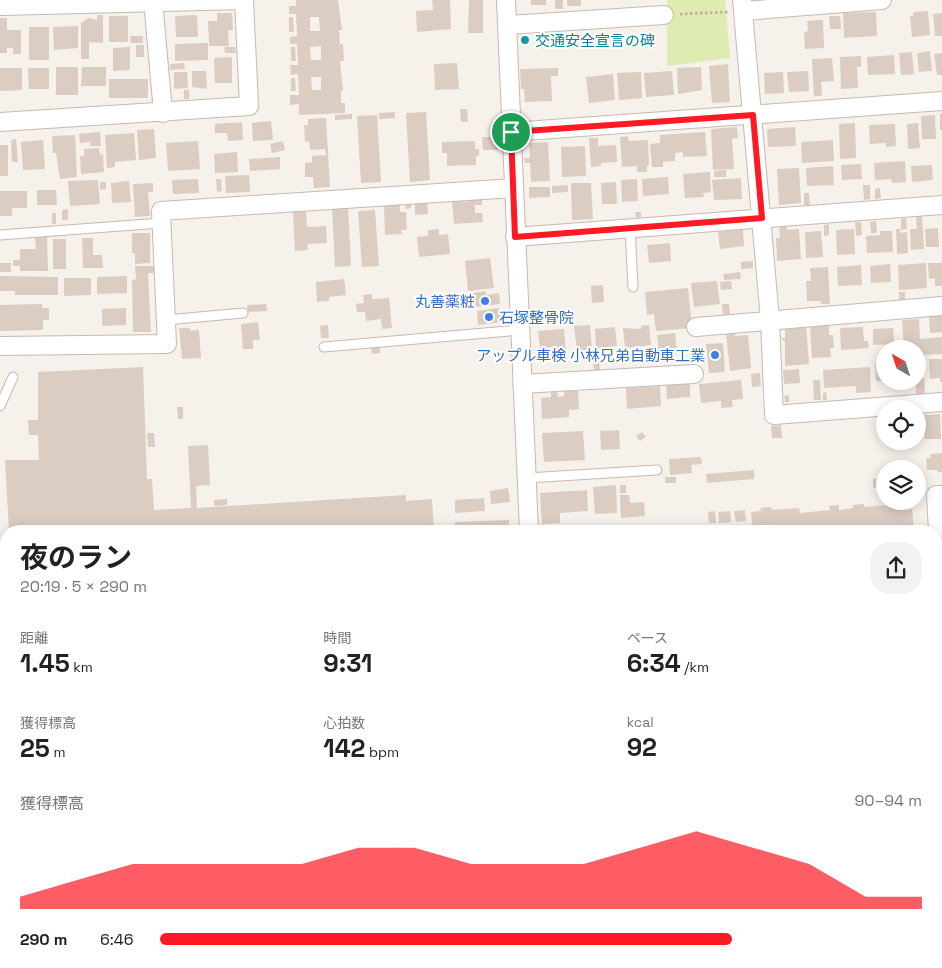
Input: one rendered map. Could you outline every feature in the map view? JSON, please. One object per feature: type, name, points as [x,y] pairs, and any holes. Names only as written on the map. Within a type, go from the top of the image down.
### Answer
[{"type":"street","points":[[0,6],[34,3],[244,0],[249,106],[0,122]]},
{"type":"street","points":[[506,0],[529,525]]},
{"type":"street","points":[[882,0],[743,6],[770,320],[774,415],[942,402]]},
{"type":"street","points":[[153,1],[163,113]]},
{"type":"street","points":[[507,24],[664,15]]},
{"type":"street","points":[[511,132],[942,101]]},
{"type":"street","points":[[0,346],[167,344],[161,211],[513,188]]},
{"type":"street","points":[[515,237],[942,204]]},
{"type":"street","points":[[696,328],[942,306]]},
{"type":"street","points":[[522,384],[694,374]]},
{"type":"street","points":[[938,525],[936,495],[942,494]]},
{"type":"lane","points":[[0,235],[162,223]]},
{"type":"lane","points":[[630,228],[633,287]]},
{"type":"lane","points":[[166,320],[243,313]]},
{"type":"lane","points":[[324,347],[520,330]]},
{"type":"lane","points":[[0,406],[13,377]]},
{"type":"lane","points":[[527,478],[658,470]]},
{"type":"path","points":[[664,15],[743,6]]},
{"type":"green space","points":[[667,0],[725,0],[730,58],[667,66]]},
{"type":"building","points":[[296,0],[338,0],[342,30],[339,30],[340,44],[343,44],[344,61],[340,61],[343,90],[341,91],[341,103],[345,103],[345,113],[299,115],[299,104],[290,105],[290,95],[299,95],[298,74],[291,75],[290,65],[298,65],[297,44],[290,44],[290,37],[297,36],[296,14],[289,14],[289,6],[296,6]],"holes":[[[310,17],[319,17],[320,31],[310,31]],[[321,46],[321,60],[311,60],[310,47]],[[311,77],[321,77],[321,90],[312,90]]]},
{"type":"building","points":[[432,0],[450,0],[451,29],[417,32],[416,11],[433,10]]},
{"type":"building","points":[[469,0],[483,0],[483,33],[468,33]]},
{"type":"building","points":[[531,0],[546,0],[546,5],[531,5]]},
{"type":"building","points":[[555,0],[563,0],[563,9],[555,9]]},
{"type":"building","points":[[567,0],[581,0],[581,6],[567,6]]},
{"type":"building","points":[[928,11],[930,35],[912,37],[910,16],[913,16],[913,12]]},
{"type":"building","points":[[876,12],[877,36],[844,38],[843,13]]},
{"type":"building","points":[[217,13],[232,13],[233,30],[228,30],[229,46],[209,46],[208,21],[217,21]]},
{"type":"building","points":[[942,13],[942,36],[935,36],[933,14]]},
{"type":"building","points":[[97,15],[103,15],[103,43],[89,42],[89,59],[81,59],[81,23],[89,18],[97,20]]},
{"type":"building","points":[[197,15],[198,37],[176,37],[175,16]]},
{"type":"building","points":[[109,16],[128,16],[128,42],[109,42]]},
{"type":"building","points":[[829,16],[840,16],[841,29],[830,29]]},
{"type":"building","points":[[289,17],[293,17],[294,32],[289,32]]},
{"type":"building","points":[[0,18],[7,18],[7,30],[21,30],[21,54],[13,54],[13,48],[7,48],[7,53],[0,53]]},
{"type":"building","points":[[823,20],[824,48],[805,49],[804,32],[808,31],[807,21]]},
{"type":"building","points":[[78,26],[78,48],[54,50],[53,27]]},
{"type":"building","points":[[29,27],[49,27],[49,60],[29,60]]},
{"type":"building","points":[[130,36],[143,36],[143,43],[131,43]]},
{"type":"building","points":[[208,43],[208,60],[175,61],[175,44]]},
{"type":"building","points":[[136,45],[144,45],[144,57],[136,57]]},
{"type":"building","points":[[130,47],[130,70],[113,71],[113,48]]},
{"type":"building","points":[[224,47],[235,47],[236,53],[225,53]]},
{"type":"building","points":[[291,47],[295,47],[296,61],[291,61]]},
{"type":"building","points":[[930,51],[932,71],[919,72],[917,53]]},
{"type":"building","points":[[912,52],[914,74],[901,75],[899,53]]},
{"type":"building","points":[[942,53],[942,75],[937,75],[934,54]]},
{"type":"building","points":[[894,55],[895,74],[868,75],[867,57]]},
{"type":"building","points":[[861,56],[861,67],[857,67],[858,88],[841,89],[840,57]]},
{"type":"building","points":[[232,57],[232,83],[215,83],[214,58]]},
{"type":"building","points":[[832,58],[834,81],[821,82],[822,96],[814,96],[812,59]]},
{"type":"building","points":[[184,63],[185,69],[170,70],[170,64]]},
{"type":"building","points":[[457,63],[459,89],[435,90],[434,64]]},
{"type":"building","points":[[728,64],[730,102],[712,103],[709,66]]},
{"type":"building","points":[[56,67],[78,67],[78,95],[56,95]]},
{"type":"building","points":[[82,67],[106,67],[106,86],[81,86]]},
{"type":"building","points":[[701,67],[702,90],[678,94],[677,68]]},
{"type":"building","points":[[0,68],[22,68],[22,90],[0,91]]},
{"type":"building","points":[[28,68],[49,68],[49,89],[29,89]]},
{"type":"building","points":[[558,68],[558,76],[551,76],[552,101],[525,102],[524,89],[521,89],[520,69]]},
{"type":"building","points":[[192,71],[206,71],[207,89],[192,87]]},
{"type":"building","points":[[672,71],[674,95],[646,97],[644,73]]},
{"type":"building","points":[[808,71],[809,91],[789,92],[787,72]]},
{"type":"building","points":[[174,72],[187,72],[188,88],[174,89]]},
{"type":"building","points":[[641,72],[642,98],[619,100],[617,73]]},
{"type":"building","points":[[783,72],[784,93],[765,94],[764,73]]},
{"type":"building","points":[[613,74],[615,100],[589,103],[586,77]]},
{"type":"building","points":[[291,78],[295,78],[296,91],[291,91]]},
{"type":"building","points":[[109,79],[148,79],[148,98],[109,98]]},
{"type":"building","points":[[184,90],[189,90],[189,99],[184,99]]},
{"type":"building","points":[[460,109],[467,109],[468,122],[461,122]]},
{"type":"building","points":[[395,112],[395,118],[379,119],[379,113]]},
{"type":"building","points":[[426,112],[430,180],[410,182],[406,113]]},
{"type":"building","points":[[942,113],[942,130],[940,130],[940,114]]},
{"type":"building","points":[[352,114],[352,119],[335,120],[335,115]]},
{"type":"building","points":[[377,115],[381,182],[361,183],[357,116]]},
{"type":"building","points":[[935,115],[936,139],[922,139],[921,116]]},
{"type":"building","points":[[326,118],[330,187],[314,188],[313,177],[305,177],[305,163],[312,162],[312,156],[326,155],[325,149],[310,150],[309,141],[305,142],[304,125],[308,125],[308,119]]},
{"type":"building","points":[[271,121],[273,140],[253,141],[252,123]]},
{"type":"building","points":[[242,122],[243,140],[228,141],[227,133],[215,133],[215,124]]},
{"type":"building","points":[[855,123],[856,158],[840,159],[839,124]]},
{"type":"building","points":[[918,123],[920,148],[908,149],[907,124]]},
{"type":"building","points":[[895,124],[896,146],[886,147],[886,143],[870,144],[869,125]]},
{"type":"building","points":[[737,127],[738,138],[732,139],[734,169],[713,170],[711,129]]},
{"type":"building","points":[[795,127],[796,146],[768,147],[767,129]]},
{"type":"building","points":[[154,129],[156,158],[139,160],[137,130]]},
{"type":"building","points":[[100,132],[101,146],[90,146],[90,142],[80,143],[79,134]]},
{"type":"building","points":[[705,132],[707,156],[683,157],[683,152],[675,153],[675,161],[663,162],[663,167],[652,167],[650,144],[660,143],[660,135]]},
{"type":"building","points":[[134,133],[136,160],[115,162],[115,167],[107,168],[105,135]]},
{"type":"building","points":[[75,135],[77,177],[60,179],[56,153],[53,153],[52,136]]},
{"type":"building","points":[[628,136],[629,141],[648,140],[649,165],[647,166],[647,172],[637,172],[637,166],[622,167],[620,137]]},
{"type":"building","points":[[482,137],[497,137],[498,150],[483,150]]},
{"type":"building","points":[[589,138],[598,138],[598,146],[616,145],[617,162],[601,163],[601,166],[591,167]]},
{"type":"building","points":[[16,139],[18,162],[12,162],[11,140]]},
{"type":"building","points":[[43,140],[45,169],[23,170],[21,142]]},
{"type":"building","points":[[833,140],[834,161],[802,163],[801,142]]},
{"type":"building","points":[[198,141],[200,169],[168,171],[166,143]]},
{"type":"building","points":[[283,141],[285,150],[272,153],[270,144]]},
{"type":"building","points":[[475,141],[475,149],[479,149],[479,156],[476,156],[476,165],[447,166],[447,153],[442,153],[442,142]]},
{"type":"building","points":[[548,142],[550,181],[531,182],[530,163],[525,163],[524,158],[530,158],[529,143]]},
{"type":"building","points":[[0,145],[8,145],[8,176],[0,176]]},
{"type":"building","points":[[585,146],[586,176],[562,177],[561,147]]},
{"type":"building","points":[[99,148],[100,155],[103,154],[104,172],[81,174],[80,156],[84,156],[84,149]]},
{"type":"building","points":[[237,152],[238,172],[215,173],[214,154]]},
{"type":"building","points":[[280,157],[280,169],[250,171],[249,159]]},
{"type":"building","points":[[905,161],[906,182],[892,183],[891,179],[875,180],[874,163]]},
{"type":"building","points":[[861,164],[862,179],[842,180],[841,165]]},
{"type":"building","points":[[932,165],[933,180],[912,182],[911,166]]},
{"type":"building","points":[[833,166],[834,185],[807,186],[806,168]]},
{"type":"building","points":[[799,168],[801,203],[779,205],[777,169]]},
{"type":"building","points":[[726,170],[726,177],[714,177],[714,171]]},
{"type":"building","points":[[710,172],[711,192],[703,193],[704,197],[685,198],[683,174]]},
{"type":"building","points":[[249,175],[250,192],[226,193],[225,176]]},
{"type":"building","points":[[668,177],[669,194],[643,196],[642,179]]},
{"type":"building","points":[[741,178],[742,199],[714,200],[712,180]]},
{"type":"building","points":[[198,179],[199,193],[173,194],[172,180]]},
{"type":"building","points":[[216,179],[221,179],[222,191],[217,192]]},
{"type":"building","points":[[637,179],[638,201],[622,202],[621,180]]},
{"type":"building","points":[[98,180],[100,204],[70,206],[68,181]]},
{"type":"building","points":[[129,181],[131,202],[112,203],[111,183]]},
{"type":"building","points":[[100,182],[106,182],[106,189],[100,190]]},
{"type":"building","points":[[616,182],[617,204],[602,204],[601,183]]},
{"type":"building","points":[[153,183],[153,192],[148,192],[150,216],[135,217],[133,184]]},
{"type":"building","points":[[571,183],[591,183],[593,219],[572,220]]},
{"type":"building","points":[[568,185],[568,192],[552,193],[552,186]]},
{"type":"building","points":[[863,185],[870,185],[870,199],[864,200]]},
{"type":"building","points":[[529,187],[550,187],[550,197],[529,198]]},
{"type":"building","points":[[880,188],[881,198],[875,199],[875,189]]},
{"type":"building","points":[[37,190],[56,190],[57,205],[37,205]]},
{"type":"building","points":[[0,191],[27,191],[27,208],[12,208],[12,216],[0,216]]},
{"type":"building","points":[[804,193],[809,193],[810,205],[804,205]]},
{"type":"building","points":[[482,198],[482,205],[475,205],[475,213],[482,213],[483,222],[454,224],[452,200],[469,202],[469,199]]},
{"type":"building","points":[[405,201],[411,201],[411,208],[406,209]]},
{"type":"building","points":[[427,201],[428,214],[415,215],[415,202]]},
{"type":"building","points":[[400,204],[400,212],[406,212],[407,230],[401,230],[402,234],[385,235],[384,205]]},
{"type":"building","points":[[348,206],[351,266],[335,267],[332,207]]},
{"type":"building","points":[[68,209],[68,220],[62,220],[62,210]]},
{"type":"building","points":[[375,210],[379,266],[362,267],[358,211]]},
{"type":"building","points":[[293,212],[306,212],[307,227],[326,226],[327,243],[307,244],[308,250],[295,251]]},
{"type":"building","points":[[635,212],[641,212],[641,217],[636,218]]},
{"type":"building","points":[[52,213],[56,213],[56,224],[52,224]]},
{"type":"building","points":[[916,216],[922,216],[924,249],[911,250],[910,229],[917,229]]},
{"type":"building","points":[[906,218],[907,229],[901,230],[901,219]]},
{"type":"building","points":[[876,221],[877,233],[871,233],[870,222]]},
{"type":"building","points":[[855,222],[861,222],[862,235],[856,236]]},
{"type":"building","points":[[829,224],[829,235],[824,236],[824,225]]},
{"type":"building","points":[[779,225],[787,225],[787,230],[799,229],[801,259],[777,261],[776,238],[780,238]]},
{"type":"building","points":[[938,228],[939,247],[926,247],[925,229]]},
{"type":"building","points":[[439,229],[439,235],[448,234],[450,254],[419,257],[417,237],[428,236],[428,230]]},
{"type":"building","points":[[743,229],[744,246],[720,249],[718,232]]},
{"type":"building","points":[[854,229],[855,254],[837,255],[836,230]]},
{"type":"building","points":[[896,229],[900,229],[900,233],[907,232],[908,253],[897,254]]},
{"type":"building","points":[[821,231],[823,257],[806,258],[805,232]]},
{"type":"building","points":[[880,231],[892,231],[893,252],[867,253],[866,236],[880,235]]},
{"type":"building","points":[[132,233],[150,233],[150,263],[135,264],[135,253],[132,253]]},
{"type":"building","points":[[47,237],[48,271],[20,271],[20,266],[13,266],[13,260],[20,260],[20,249],[36,249],[35,238]]},
{"type":"building","points":[[82,238],[93,238],[93,255],[102,255],[103,268],[83,268]]},
{"type":"building","points":[[53,239],[66,239],[66,269],[53,269]]},
{"type":"building","points":[[670,243],[671,261],[649,263],[647,245]]},
{"type":"building","points":[[490,258],[494,288],[468,291],[465,261]]},
{"type":"building","points":[[753,261],[753,268],[741,269],[741,262]]},
{"type":"building","points":[[0,263],[11,263],[11,272],[0,272]]},
{"type":"building","points":[[926,263],[927,288],[899,290],[898,265]]},
{"type":"building","points":[[928,263],[942,263],[942,286],[935,286],[935,278],[929,279]]},
{"type":"building","points":[[890,264],[891,282],[871,283],[870,266]]},
{"type":"building","points":[[861,265],[862,285],[838,286],[837,267]]},
{"type":"building","points":[[135,266],[156,266],[156,273],[148,273],[151,332],[133,332],[132,280],[136,279]]},
{"type":"building","points":[[828,267],[830,304],[821,304],[821,301],[807,301],[806,281],[811,281],[810,268]]},
{"type":"building","points":[[740,272],[741,279],[724,280],[723,274]]},
{"type":"building","points":[[0,276],[58,277],[58,295],[15,295],[15,291],[0,291]]},
{"type":"building","points":[[127,276],[127,293],[97,294],[97,277]]},
{"type":"building","points":[[64,278],[91,278],[91,295],[64,296]]},
{"type":"building","points":[[344,279],[346,295],[329,297],[329,301],[317,302],[316,282]]},
{"type":"building","points":[[717,281],[720,304],[694,307],[691,283]]},
{"type":"building","points":[[731,281],[732,289],[721,290],[720,282]]},
{"type":"building","points":[[603,285],[604,302],[592,303],[591,286]]},
{"type":"building","points":[[688,288],[692,328],[656,331],[654,314],[647,315],[645,292]]},
{"type":"building","points":[[486,291],[486,295],[499,293],[500,304],[469,308],[468,294]]},
{"type":"building","points":[[899,292],[905,292],[905,300],[899,300]]},
{"type":"building","points":[[372,294],[372,299],[389,298],[392,328],[382,329],[381,319],[366,321],[365,312],[357,312],[356,304],[364,303],[363,295]]},
{"type":"building","points":[[42,304],[42,308],[49,308],[49,320],[43,320],[43,330],[0,331],[0,305]]},
{"type":"building","points":[[266,304],[267,311],[248,312],[247,305]]},
{"type":"building","points":[[722,304],[729,304],[730,314],[723,315]]},
{"type":"building","points":[[126,308],[126,325],[102,326],[102,309]]},
{"type":"building","points":[[499,308],[501,322],[478,325],[477,311]]},
{"type":"building","points":[[929,316],[942,316],[942,332],[930,333]]},
{"type":"building","points":[[919,319],[920,339],[942,337],[942,354],[926,355],[926,340],[903,340],[902,320]]},
{"type":"building","points":[[258,322],[260,340],[253,340],[253,349],[243,349],[241,324]]},
{"type":"building","points":[[829,324],[829,335],[833,335],[834,348],[830,348],[831,357],[812,358],[810,325]]},
{"type":"building","points":[[328,325],[329,338],[321,338],[320,326]]},
{"type":"building","points":[[590,325],[592,350],[577,351],[574,326]]},
{"type":"building","points":[[649,325],[651,345],[625,348],[623,328],[641,329],[641,326]]},
{"type":"building","points":[[806,325],[809,364],[785,366],[785,341],[782,338],[785,338],[785,327]]},
{"type":"building","points":[[615,327],[617,346],[596,348],[595,329]]},
{"type":"building","points":[[863,327],[864,341],[868,341],[869,348],[841,350],[840,328]]},
{"type":"building","points":[[179,328],[190,328],[190,331],[199,330],[201,358],[182,359]]},
{"type":"building","points":[[893,328],[894,340],[876,340],[876,345],[873,345],[873,329]]},
{"type":"building","points":[[564,329],[566,354],[554,355],[553,347],[540,348],[538,331]]},
{"type":"building","points":[[675,333],[677,353],[659,354],[657,335]]},
{"type":"building","points":[[735,333],[735,336],[748,335],[751,368],[730,371],[726,334]]},
{"type":"building","points":[[723,343],[725,372],[709,373],[706,344]]},
{"type":"building","points":[[380,347],[380,353],[372,354],[371,348]]},
{"type":"building","points":[[929,359],[942,359],[942,382],[940,382],[940,378],[930,379]]},
{"type":"building","points":[[593,360],[599,360],[600,370],[594,371]]},
{"type":"building","points":[[143,367],[147,479],[152,479],[154,510],[191,508],[188,446],[208,445],[210,485],[196,486],[197,508],[406,495],[406,501],[432,499],[434,525],[9,525],[5,460],[39,460],[38,435],[29,435],[28,420],[38,420],[38,372]]},
{"type":"building","points":[[870,367],[871,392],[856,393],[856,386],[824,388],[823,370]]},
{"type":"building","points":[[799,369],[800,383],[784,384],[783,370]]},
{"type":"building","points":[[760,373],[761,386],[752,387],[751,374]]},
{"type":"building","points":[[741,380],[743,399],[732,400],[733,407],[721,408],[721,401],[701,403],[699,384]]},
{"type":"building","points":[[813,380],[820,380],[821,400],[814,400]]},
{"type":"building","points":[[690,381],[690,397],[667,399],[666,382]]},
{"type":"building","points":[[660,386],[661,406],[627,409],[626,388]]},
{"type":"building","points":[[557,390],[558,397],[564,396],[564,391],[578,391],[579,409],[569,410],[569,417],[542,419],[541,398],[551,397],[551,391]]},
{"type":"building","points":[[916,390],[925,390],[925,394],[916,395]]},
{"type":"building","points":[[826,392],[827,400],[823,400],[823,393]]},
{"type":"building","points":[[789,395],[789,402],[785,402],[784,396]]},
{"type":"building","points":[[177,407],[183,407],[183,419],[178,419]]},
{"type":"building","points":[[940,414],[941,439],[926,439],[926,415]]},
{"type":"building","points":[[781,425],[782,438],[772,438],[771,426]]},
{"type":"building","points":[[619,430],[620,449],[601,450],[600,431]]},
{"type":"building","points":[[583,431],[585,460],[544,462],[542,433]]},
{"type":"building","points":[[642,432],[646,437],[640,441],[636,436]]},
{"type":"building","points":[[147,433],[154,433],[155,447],[148,447]]},
{"type":"building","points":[[942,453],[942,472],[927,470],[926,458],[931,458],[930,454]]},
{"type":"building","points":[[701,457],[702,464],[691,465],[692,473],[670,475],[669,459]]},
{"type":"building","points":[[754,470],[754,479],[707,483],[706,474]]},
{"type":"building","points":[[665,477],[676,477],[676,483],[665,483]]},
{"type":"building","points":[[873,479],[876,479],[876,488],[873,488]]},
{"type":"building","points":[[616,485],[617,513],[595,514],[593,487]]},
{"type":"building","points":[[620,485],[626,485],[626,493],[620,493]]},
{"type":"building","points":[[508,488],[510,502],[491,504],[490,491]]},
{"type":"building","points":[[587,490],[588,511],[560,513],[560,523],[542,524],[540,493]]},
{"type":"building","points":[[620,495],[629,495],[630,503],[644,502],[645,516],[621,518]]},
{"type":"building","points":[[484,498],[485,511],[455,513],[455,500]]},
{"type":"building","points":[[227,499],[227,505],[214,506],[214,500]]},
{"type":"building","points":[[864,504],[864,507],[876,506],[876,510],[912,510],[913,525],[752,525],[751,512],[761,511],[760,508],[771,507],[772,510],[799,508],[800,513],[830,510],[829,506],[839,505],[839,510],[853,508],[853,505]]},
{"type":"building","points":[[745,510],[746,521],[736,522],[734,511]]},
{"type":"building","points":[[715,511],[716,523],[709,523],[708,512]]},
{"type":"building","points":[[730,511],[731,522],[719,523],[718,512]]},
{"type":"building","points":[[509,520],[509,525],[455,525],[455,522]]},
{"type":"place","name":"交通安全宣言の碑","points":[[525,40]]},
{"type":"place","name":"丸善薬粧","points":[[485,301]]},
{"type":"place","name":"石塚整骨院","points":[[489,317]]},
{"type":"place","name":"アップル車検 小林兄弟自動車工業","points":[[715,355]]},
{"type":"route","points":[[753,115],[762,218],[515,237],[511,132],[753,115]]}]
